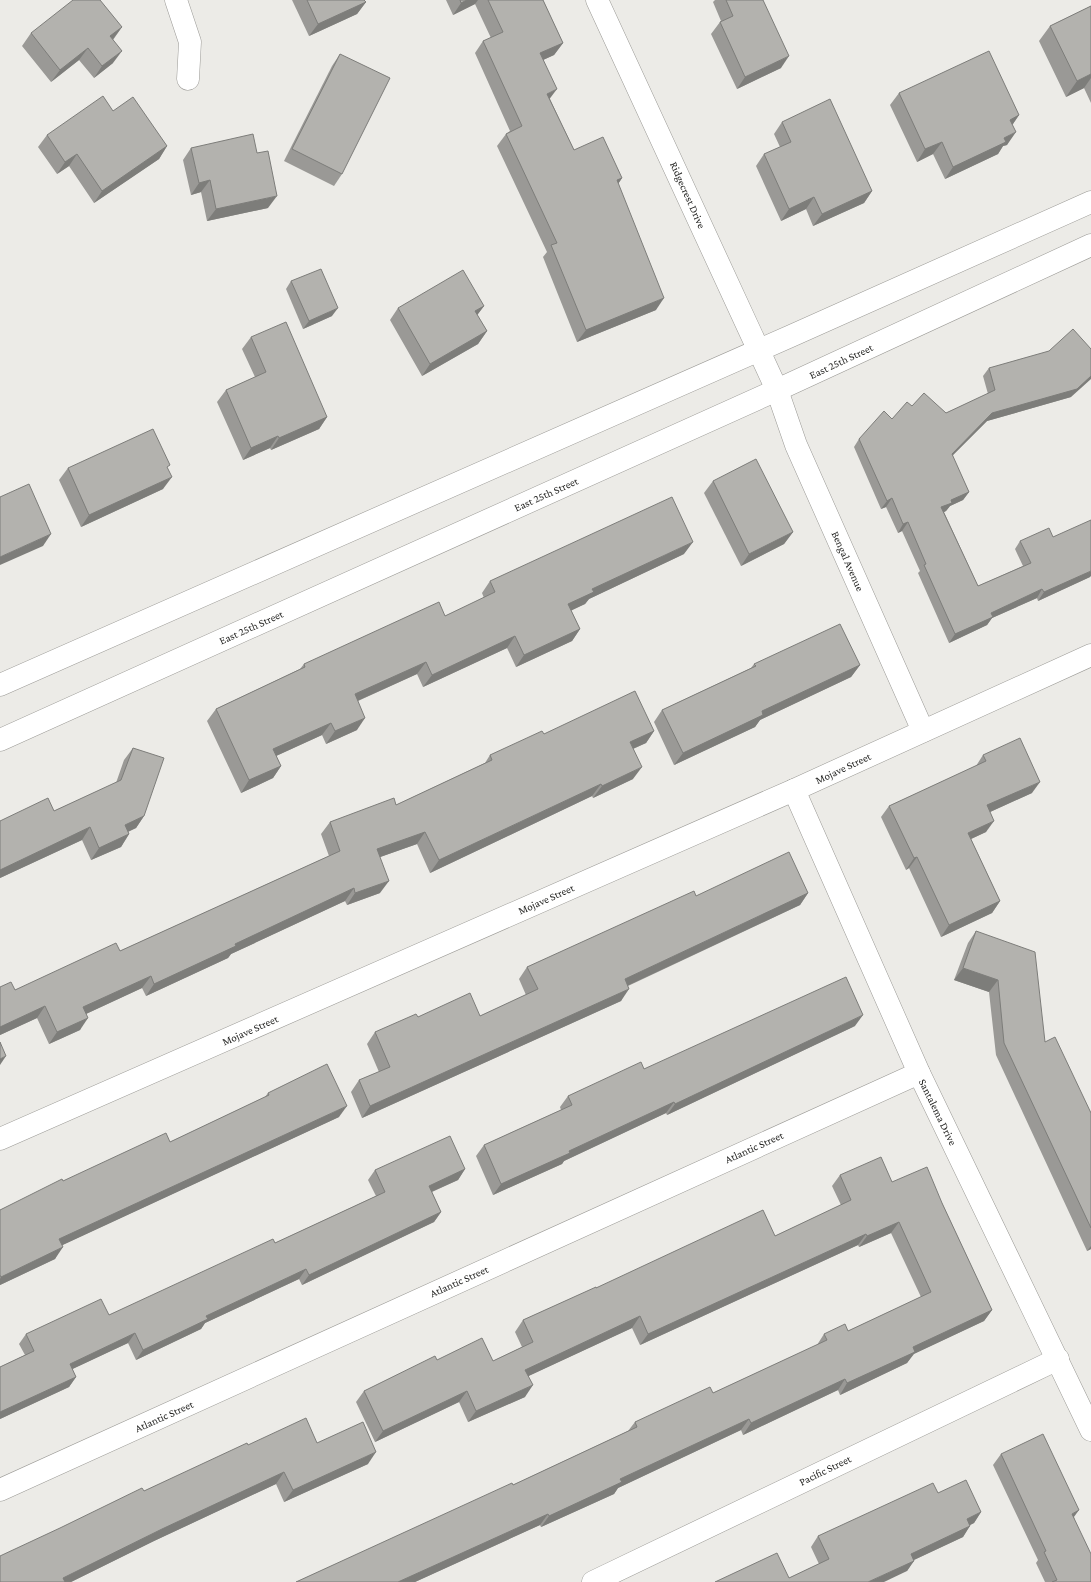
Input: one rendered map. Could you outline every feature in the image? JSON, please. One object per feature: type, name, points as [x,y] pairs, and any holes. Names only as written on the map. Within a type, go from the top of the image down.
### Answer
[{"type":"street","points":[[176,0],[190,42],[188,79]]},
{"type":"street","name":"Ridgecrest Drive","points":[[597,0],[777,390]]},
{"type":"street","points":[[0,685],[1091,202]]},
{"type":"street","name":"East 25th Street","points":[[0,740],[777,390],[1091,245]]},
{"type":"street","name":"Bengal Avenue","points":[[777,390],[796,445],[923,731]]},
{"type":"street","name":"Mojave Street","points":[[0,1140],[794,790],[1091,655]]},
{"type":"street","name":"Santalema Drive","points":[[794,790],[919,1073],[1091,1430]]},
{"type":"street","name":"Atlantic Street","points":[[0,1490],[919,1073]]},
{"type":"street","name":"Pacific Street","points":[[593,1582],[1058,1359]]},
{"type":"building","points":[[73,0],[100,0],[122,27],[110,36],[122,51],[102,66],[88,48],[60,70],[31,33]]},
{"type":"building","points":[[307,0],[364,0],[366,2],[318,24]]},
{"type":"building","points":[[460,0],[467,0],[461,3]]},
{"type":"building","points":[[488,0],[543,0],[563,43],[540,53],[557,89],[547,94],[574,150],[603,137],[622,178],[617,180],[664,298],[586,330],[551,245],[557,243],[506,134],[522,126],[483,41],[503,32]]},
{"type":"building","points":[[726,0],[763,0],[789,56],[745,77],[720,22],[733,16]]},
{"type":"building","points":[[1091,6],[1091,74],[1077,81],[1050,26]]},
{"type":"building","points":[[989,51],[1019,115],[1010,120],[1016,132],[1004,138],[1006,142],[953,167],[942,142],[925,149],[899,93]]},
{"type":"building","points":[[340,54],[390,78],[342,174],[292,149]]},
{"type":"building","points":[[103,96],[113,111],[133,97],[167,146],[102,191],[77,154],[65,162],[47,135]]},
{"type":"building","points":[[830,99],[872,191],[822,214],[814,197],[789,209],[764,154],[791,142],[782,122]]},
{"type":"building","points":[[253,134],[257,153],[268,151],[277,196],[216,209],[210,180],[199,183],[191,148]]},
{"type":"building","points":[[321,269],[338,308],[309,321],[291,281]]},
{"type":"building","points":[[463,270],[484,306],[475,311],[487,331],[430,364],[398,308]]},
{"type":"building","points":[[286,322],[327,417],[279,438],[278,436],[251,448],[226,390],[266,372],[251,337]]},
{"type":"building","points":[[1073,329],[1091,349],[1091,376],[1077,389],[992,413],[952,454],[969,492],[951,500],[952,503],[941,507],[978,586],[1031,563],[1020,541],[1049,528],[1053,537],[1091,520],[1091,571],[1044,592],[1042,589],[991,613],[993,617],[955,634],[924,565],[926,564],[908,522],[903,524],[892,498],[887,501],[859,439],[884,411],[892,419],[907,402],[912,406],[924,393],[946,413],[995,390],[989,368],[1049,351]]},
{"type":"building","points":[[153,429],[170,465],[167,467],[172,477],[89,515],[68,468]]},
{"type":"building","points":[[756,459],[793,532],[749,554],[713,481]]},
{"type":"building","points":[[29,484],[51,534],[0,557],[0,497]]},
{"type":"building","points":[[672,497],[693,542],[592,589],[594,592],[568,604],[580,629],[524,655],[515,636],[432,675],[426,662],[355,694],[365,718],[335,731],[331,723],[273,749],[281,766],[249,780],[216,709],[305,667],[304,664],[439,602],[445,616],[495,592],[490,581]]},
{"type":"building","points":[[840,624],[860,665],[762,711],[763,715],[683,753],[662,710],[756,666],[754,664]]},
{"type":"building","points":[[635,691],[654,731],[630,742],[642,767],[602,786],[601,784],[439,860],[425,832],[377,849],[389,881],[355,893],[354,888],[235,944],[236,946],[154,984],[151,976],[83,1007],[88,1018],[57,1032],[45,1006],[0,1027],[0,987],[11,982],[15,990],[116,943],[120,951],[340,851],[330,822],[394,798],[396,805],[492,760],[490,755],[542,731],[544,734]]},
{"type":"building","points":[[1020,738],[1040,782],[987,805],[994,821],[968,833],[1000,901],[949,925],[917,857],[914,858],[889,806],[986,761],[983,755]]},
{"type":"building","points":[[133,748],[164,758],[144,816],[125,825],[129,834],[99,848],[90,827],[0,870],[0,821],[48,798],[54,811],[121,780]]},
{"type":"building","points":[[789,852],[808,893],[625,979],[629,989],[370,1106],[359,1080],[390,1067],[375,1032],[416,1014],[418,1017],[470,993],[480,1016],[538,989],[527,967],[694,891],[696,896]]},
{"type":"building","points":[[976,931],[1035,952],[1045,1042],[1055,1037],[1091,1113],[1091,1228],[1004,1043],[998,980],[963,968]]},
{"type":"building","points":[[846,977],[863,1015],[501,1184],[484,1145],[572,1105],[568,1096],[641,1062],[644,1069]]},
{"type":"building","points":[[0,1042],[6,1056],[0,1059]]},
{"type":"building","points":[[327,1064],[347,1106],[59,1239],[63,1247],[1,1277],[0,1210],[62,1179],[63,1181],[166,1133],[170,1142],[269,1095],[268,1093]]},
{"type":"building","points":[[450,1136],[465,1169],[429,1186],[441,1212],[309,1275],[306,1269],[206,1316],[208,1319],[143,1350],[135,1333],[70,1364],[76,1377],[0,1412],[0,1367],[34,1351],[26,1334],[101,1299],[109,1315],[273,1239],[275,1243],[385,1192],[375,1170]]},
{"type":"building","points":[[881,1157],[892,1182],[927,1167],[942,1203],[992,1310],[913,1347],[915,1352],[847,1383],[845,1379],[751,1423],[749,1419],[620,1479],[622,1482],[549,1516],[548,1514],[398,1582],[296,1582],[512,1483],[513,1485],[637,1427],[635,1422],[710,1387],[713,1393],[827,1340],[824,1334],[845,1324],[848,1331],[931,1292],[899,1222],[867,1236],[866,1234],[648,1334],[640,1316],[525,1370],[533,1385],[476,1411],[467,1391],[383,1431],[364,1391],[435,1356],[437,1360],[482,1338],[493,1361],[533,1342],[523,1320],[596,1288],[763,1210],[775,1236],[851,1200],[840,1175]]},
{"type":"building","points":[[306,1418],[317,1443],[363,1422],[376,1452],[293,1490],[284,1472],[162,1529],[63,1578],[65,1582],[0,1582],[0,1556],[142,1488],[144,1491],[247,1443],[248,1445]]},
{"type":"building","points":[[1043,1434],[1079,1510],[1072,1514],[1091,1554],[1091,1582],[1052,1582],[1057,1580],[1044,1552],[1046,1551],[1001,1454]]},
{"type":"building","points":[[966,1480],[981,1512],[967,1519],[970,1526],[911,1554],[914,1561],[868,1582],[715,1582],[777,1553],[789,1578],[829,1559],[818,1536],[933,1483],[938,1493]]}]
